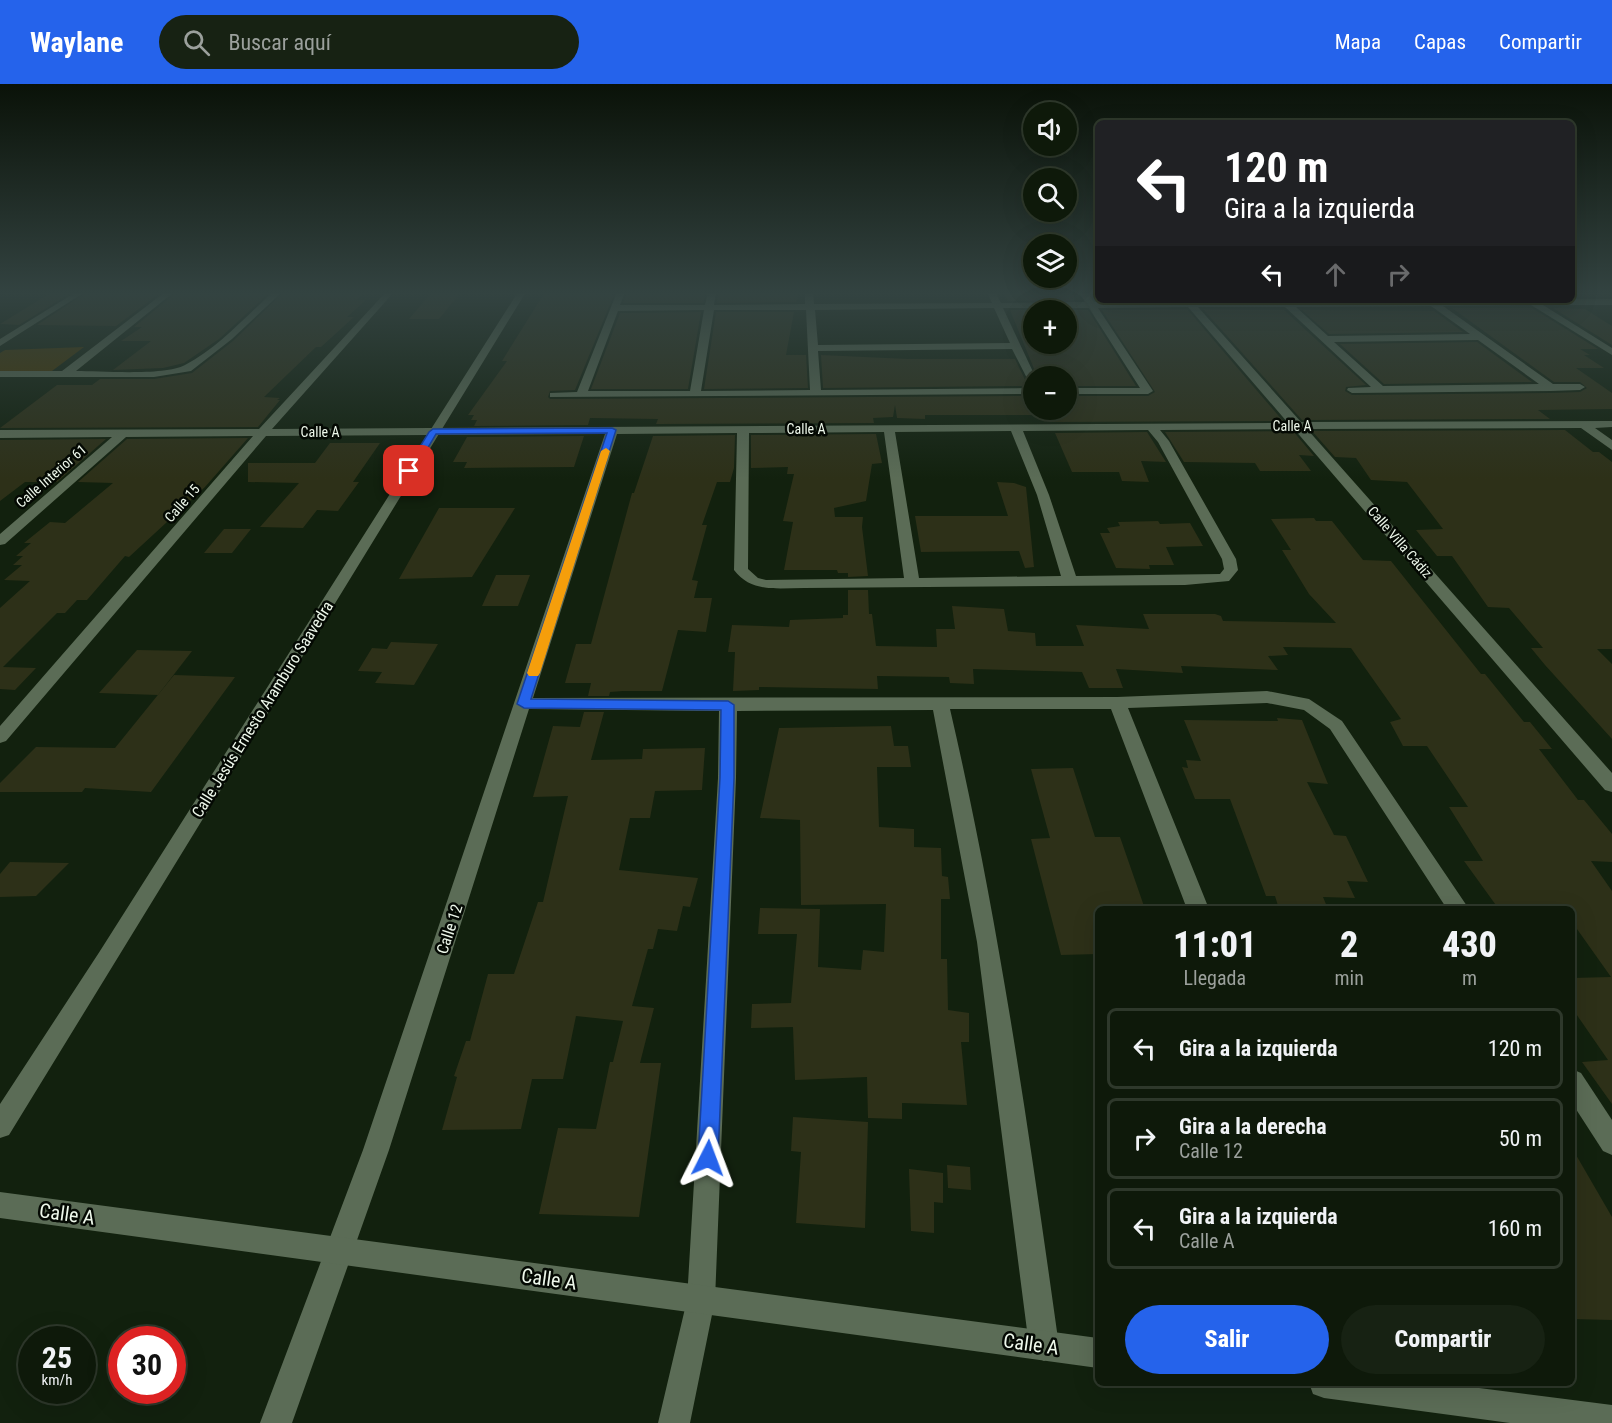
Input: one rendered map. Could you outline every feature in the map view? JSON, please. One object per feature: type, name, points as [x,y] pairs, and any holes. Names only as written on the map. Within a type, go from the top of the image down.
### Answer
[{"type":"street","points":[[65,374],[90,354]]},
{"type":"street","points":[[2,376],[154,374],[187,369],[207,354]]},
{"type":"street","name":"Calle 15","points":[[0,737],[262,433],[333,354]]},
{"type":"street","name":"Calle Jesús Ernesto Aramburo Saavedra","points":[[0,1126],[108,958],[482,354]]},
{"type":"street","points":[[581,395],[597,354]]},
{"type":"street","points":[[695,394],[701,354]]},
{"type":"street","points":[[813,354],[816,393]]},
{"type":"street","points":[[1077,391],[1148,391],[1124,354]]},
{"type":"street","name":"Calle Villa Cádiz","points":[[1235,354],[1612,785]]},
{"type":"street","points":[[1343,354],[1381,390]]},
{"type":"street","points":[[1504,354],[1551,388]]},
{"type":"street","points":[[1352,390],[1580,387]]},
{"type":"street","points":[[554,395],[1023,392]]},
{"type":"street","points":[[1583,424],[1612,446]]},
{"type":"street","name":"Calle A","points":[[0,434],[1612,424]]},
{"type":"street","points":[[743,430],[741,570],[746,576],[766,584],[912,584],[1070,580],[1199,581],[1224,578],[1231,570],[1224,549],[1163,441],[1151,427]]},
{"type":"street","points":[[1016,428],[1043,495],[1070,580]]},
{"type":"street","points":[[889,429],[912,584]]},
{"type":"street","name":"Calle 12","points":[[276,1423],[342,1251],[524,704],[612,430]]},
{"type":"street","name":"Calle Interior 61","points":[[0,541],[122,434]]},
{"type":"street","points":[[524,704],[1117,703],[1267,697],[1309,705],[1336,725],[1456,906]]},
{"type":"street","points":[[940,702],[965,808],[1008,1071],[1044,1346]]},
{"type":"street","points":[[1117,703],[1197,906]]},
{"type":"street","points":[[674,1423],[701,1300],[727,778],[728,705]]},
{"type":"street","points":[[1575,1086],[1612,1142]]},
{"type":"street","name":"Calle A","points":[[0,1205],[1095,1353]]},
{"type":"street","points":[[1371,1386],[1612,1421]]},
{"type":"shaded area","points":[[0,354],[74,354],[52,371],[0,371]]},
{"type":"building","points":[[133,354],[196,354],[184,363],[163,368],[113,370]]},
{"type":"building","points":[[216,354],[308,354],[264,397],[280,398],[277,400],[280,400],[258,427],[0,428],[57,385],[92,385],[100,379],[154,379],[192,373]]},
{"type":"building","points":[[506,354],[589,354],[575,390],[550,391],[548,397],[550,399],[1023,396],[1023,415],[925,415],[925,419],[897,418],[895,405],[893,417],[873,418],[874,423],[656,424],[658,419],[590,418],[588,425],[474,426],[477,420],[471,420],[474,415],[468,415],[507,361],[502,361]]},
{"type":"building","points":[[604,354],[694,354],[688,389],[591,389]]},
{"type":"building","points":[[709,354],[806,355],[808,388],[704,389]]},
{"type":"building","points":[[1028,354],[1116,354],[1136,386],[1077,386],[1077,366],[1033,366]]},
{"type":"building","points":[[1131,354],[1226,354],[1283,421],[1050,422],[1049,420],[1077,420],[1077,396],[1148,396],[1155,392]]},
{"type":"building","points":[[1244,354],[1333,354],[1366,385],[1346,387],[1345,391],[1352,395],[1551,393],[1580,392],[1587,388],[1580,382],[1554,382],[1516,354],[1589,354],[1584,355],[1604,368],[1576,368],[1612,393],[1612,409],[1538,410],[1550,419],[1302,420]]},
{"type":"building","points":[[1352,354],[1494,354],[1532,382],[1384,384]]},
{"type":"building","points":[[821,355],[908,359],[1015,359],[1023,376],[1023,386],[823,388]]},
{"type":"building","points":[[1565,430],[1593,452],[1599,452],[1612,462],[1612,649],[1597,649],[1612,664],[1612,739],[1531,648],[1543,648],[1509,608],[1488,607],[1452,556],[1437,556],[1416,530],[1443,529],[1407,482],[1371,480],[1356,458],[1335,457],[1312,431]]},
{"type":"building","points":[[1293,431],[1314,456],[1299,455],[1311,471],[1260,471],[1255,463],[1184,462],[1165,432]]},
{"type":"building","points":[[1147,432],[1166,462],[1141,461],[1149,482],[1122,481],[1119,472],[1072,472],[1055,433]]},
{"type":"building","points":[[876,434],[882,463],[872,464],[866,501],[834,508],[835,517],[863,517],[862,527],[868,576],[848,577],[848,573],[838,573],[837,570],[784,570],[793,522],[783,521],[794,474],[787,474],[788,467],[751,468],[751,435]]},
{"type":"building","points":[[735,435],[734,468],[730,482],[717,482],[702,525],[707,525],[692,580],[698,581],[694,598],[712,598],[706,632],[678,630],[662,691],[623,691],[610,692],[609,696],[588,696],[591,683],[565,683],[576,644],[591,644],[632,493],[634,493],[653,436]]},
{"type":"building","points":[[584,436],[574,467],[464,468],[467,462],[453,462],[467,437]]},
{"type":"building","points":[[248,438],[205,487],[129,557],[125,556],[87,600],[77,600],[65,613],[57,613],[3,667],[36,668],[15,690],[0,689],[0,608],[30,581],[4,580],[22,565],[13,565],[23,556],[16,556],[31,543],[24,543],[50,522],[65,523],[113,483],[78,482],[127,439]]},
{"type":"building","points":[[106,439],[57,482],[25,482],[0,501],[0,440]]},
{"type":"building","points":[[330,443],[380,443],[353,482],[359,482],[338,511],[317,510],[303,528],[260,527],[299,483],[248,482],[248,463],[315,463]]},
{"type":"building","points":[[997,482],[1014,483],[1026,487],[1034,567],[1025,568],[1019,551],[921,552],[915,516],[1008,516]]},
{"type":"building","points":[[439,508],[515,508],[472,577],[399,579]]},
{"type":"building","points":[[1314,518],[1316,521],[1332,521],[1363,560],[1391,561],[1481,674],[1485,674],[1524,722],[1530,722],[1552,749],[1539,749],[1578,800],[1584,800],[1612,834],[1612,862],[1591,861],[1612,891],[1612,1104],[1582,1062],[1608,1060],[1575,1012],[1575,978],[1611,977],[1575,926],[1575,906],[1497,906],[1464,861],[1483,861],[1449,807],[1468,807],[1427,746],[1403,746],[1390,722],[1401,719],[1351,648],[1283,647],[1288,655],[1268,656],[1278,670],[1181,666],[1183,673],[1116,669],[1123,688],[1089,688],[1082,672],[973,669],[974,684],[950,683],[949,677],[877,676],[878,689],[759,687],[759,690],[733,691],[735,652],[728,652],[732,625],[789,627],[790,620],[843,618],[843,615],[848,615],[848,590],[868,590],[869,614],[872,614],[876,646],[937,647],[936,629],[955,629],[952,606],[1004,609],[1008,631],[1035,633],[1036,646],[1084,646],[1076,625],[1149,629],[1143,614],[1215,614],[1221,616],[1223,621],[1336,623],[1309,594],[1282,550],[1291,550],[1271,519]]},
{"type":"building","points":[[1158,521],[1160,524],[1190,523],[1203,546],[1166,547],[1174,565],[1149,565],[1150,569],[1116,568],[1100,533],[1110,533],[1107,528],[1120,526],[1118,522]]},
{"type":"building","points":[[224,529],[251,529],[232,553],[204,553]]},
{"type":"building","points":[[496,575],[530,575],[518,606],[482,606]]},
{"type":"building","points":[[391,642],[438,644],[414,685],[375,683],[382,672],[358,671],[372,648],[387,649]]},
{"type":"building","points":[[137,650],[192,651],[158,695],[99,693]]},
{"type":"building","points":[[174,675],[235,677],[151,792],[85,788],[82,792],[0,792],[0,783],[36,747],[115,748]]},
{"type":"building","points":[[584,712],[604,712],[591,760],[642,759],[643,749],[705,748],[702,790],[655,791],[650,818],[630,818],[619,870],[698,878],[690,907],[683,906],[677,931],[658,929],[653,949],[648,949],[632,1006],[654,1008],[640,1063],[661,1063],[639,1217],[539,1214],[558,1128],[596,1129],[610,1062],[613,1062],[623,1021],[576,1016],[563,1079],[532,1079],[521,1129],[442,1130],[457,1077],[454,1076],[466,1041],[470,1041],[488,974],[514,974],[538,902],[543,902],[568,796],[533,797],[553,726],[580,727]]},
{"type":"building","points":[[1277,718],[1302,720],[1328,784],[1307,782],[1334,835],[1346,836],[1368,882],[1347,881],[1355,898],[1323,897],[1327,906],[1278,906],[1275,896],[1266,896],[1230,799],[1195,799],[1182,767],[1188,768],[1186,760],[1201,761],[1184,720],[1278,721]]},
{"type":"building","points":[[891,726],[894,746],[908,746],[911,767],[877,767],[879,827],[914,829],[914,847],[941,848],[942,876],[948,877],[950,899],[941,899],[941,959],[947,959],[948,1010],[969,1013],[969,1042],[961,1042],[967,1105],[902,1103],[902,1119],[868,1118],[867,1077],[795,1080],[793,1027],[751,1028],[752,1004],[791,1003],[797,934],[758,934],[760,908],[820,909],[818,967],[861,970],[863,950],[884,952],[886,904],[801,905],[800,820],[760,818],[779,728]]},
{"type":"building","points":[[1073,768],[1095,837],[1120,837],[1144,906],[1095,906],[1095,954],[1061,955],[1031,839],[1050,838],[1031,769]]},
{"type":"building","points":[[10,862],[69,863],[36,896],[0,897],[0,874]]},
{"type":"building","points":[[793,1117],[868,1122],[865,1228],[796,1223],[801,1152],[791,1151]]},
{"type":"building","points":[[1575,1153],[1612,1217],[1612,1320],[1575,1319]]},
{"type":"building","points":[[947,1165],[970,1167],[971,1190],[948,1188]]},
{"type":"building","points":[[909,1169],[943,1173],[943,1203],[934,1202],[934,1233],[911,1231]]},
{"type":"slow traffic","points":[[534,673],[606,451]]},
{"type":"route","points":[[409,471],[433,432],[612,430],[524,704],[728,705],[727,778],[708,1158]]}]
